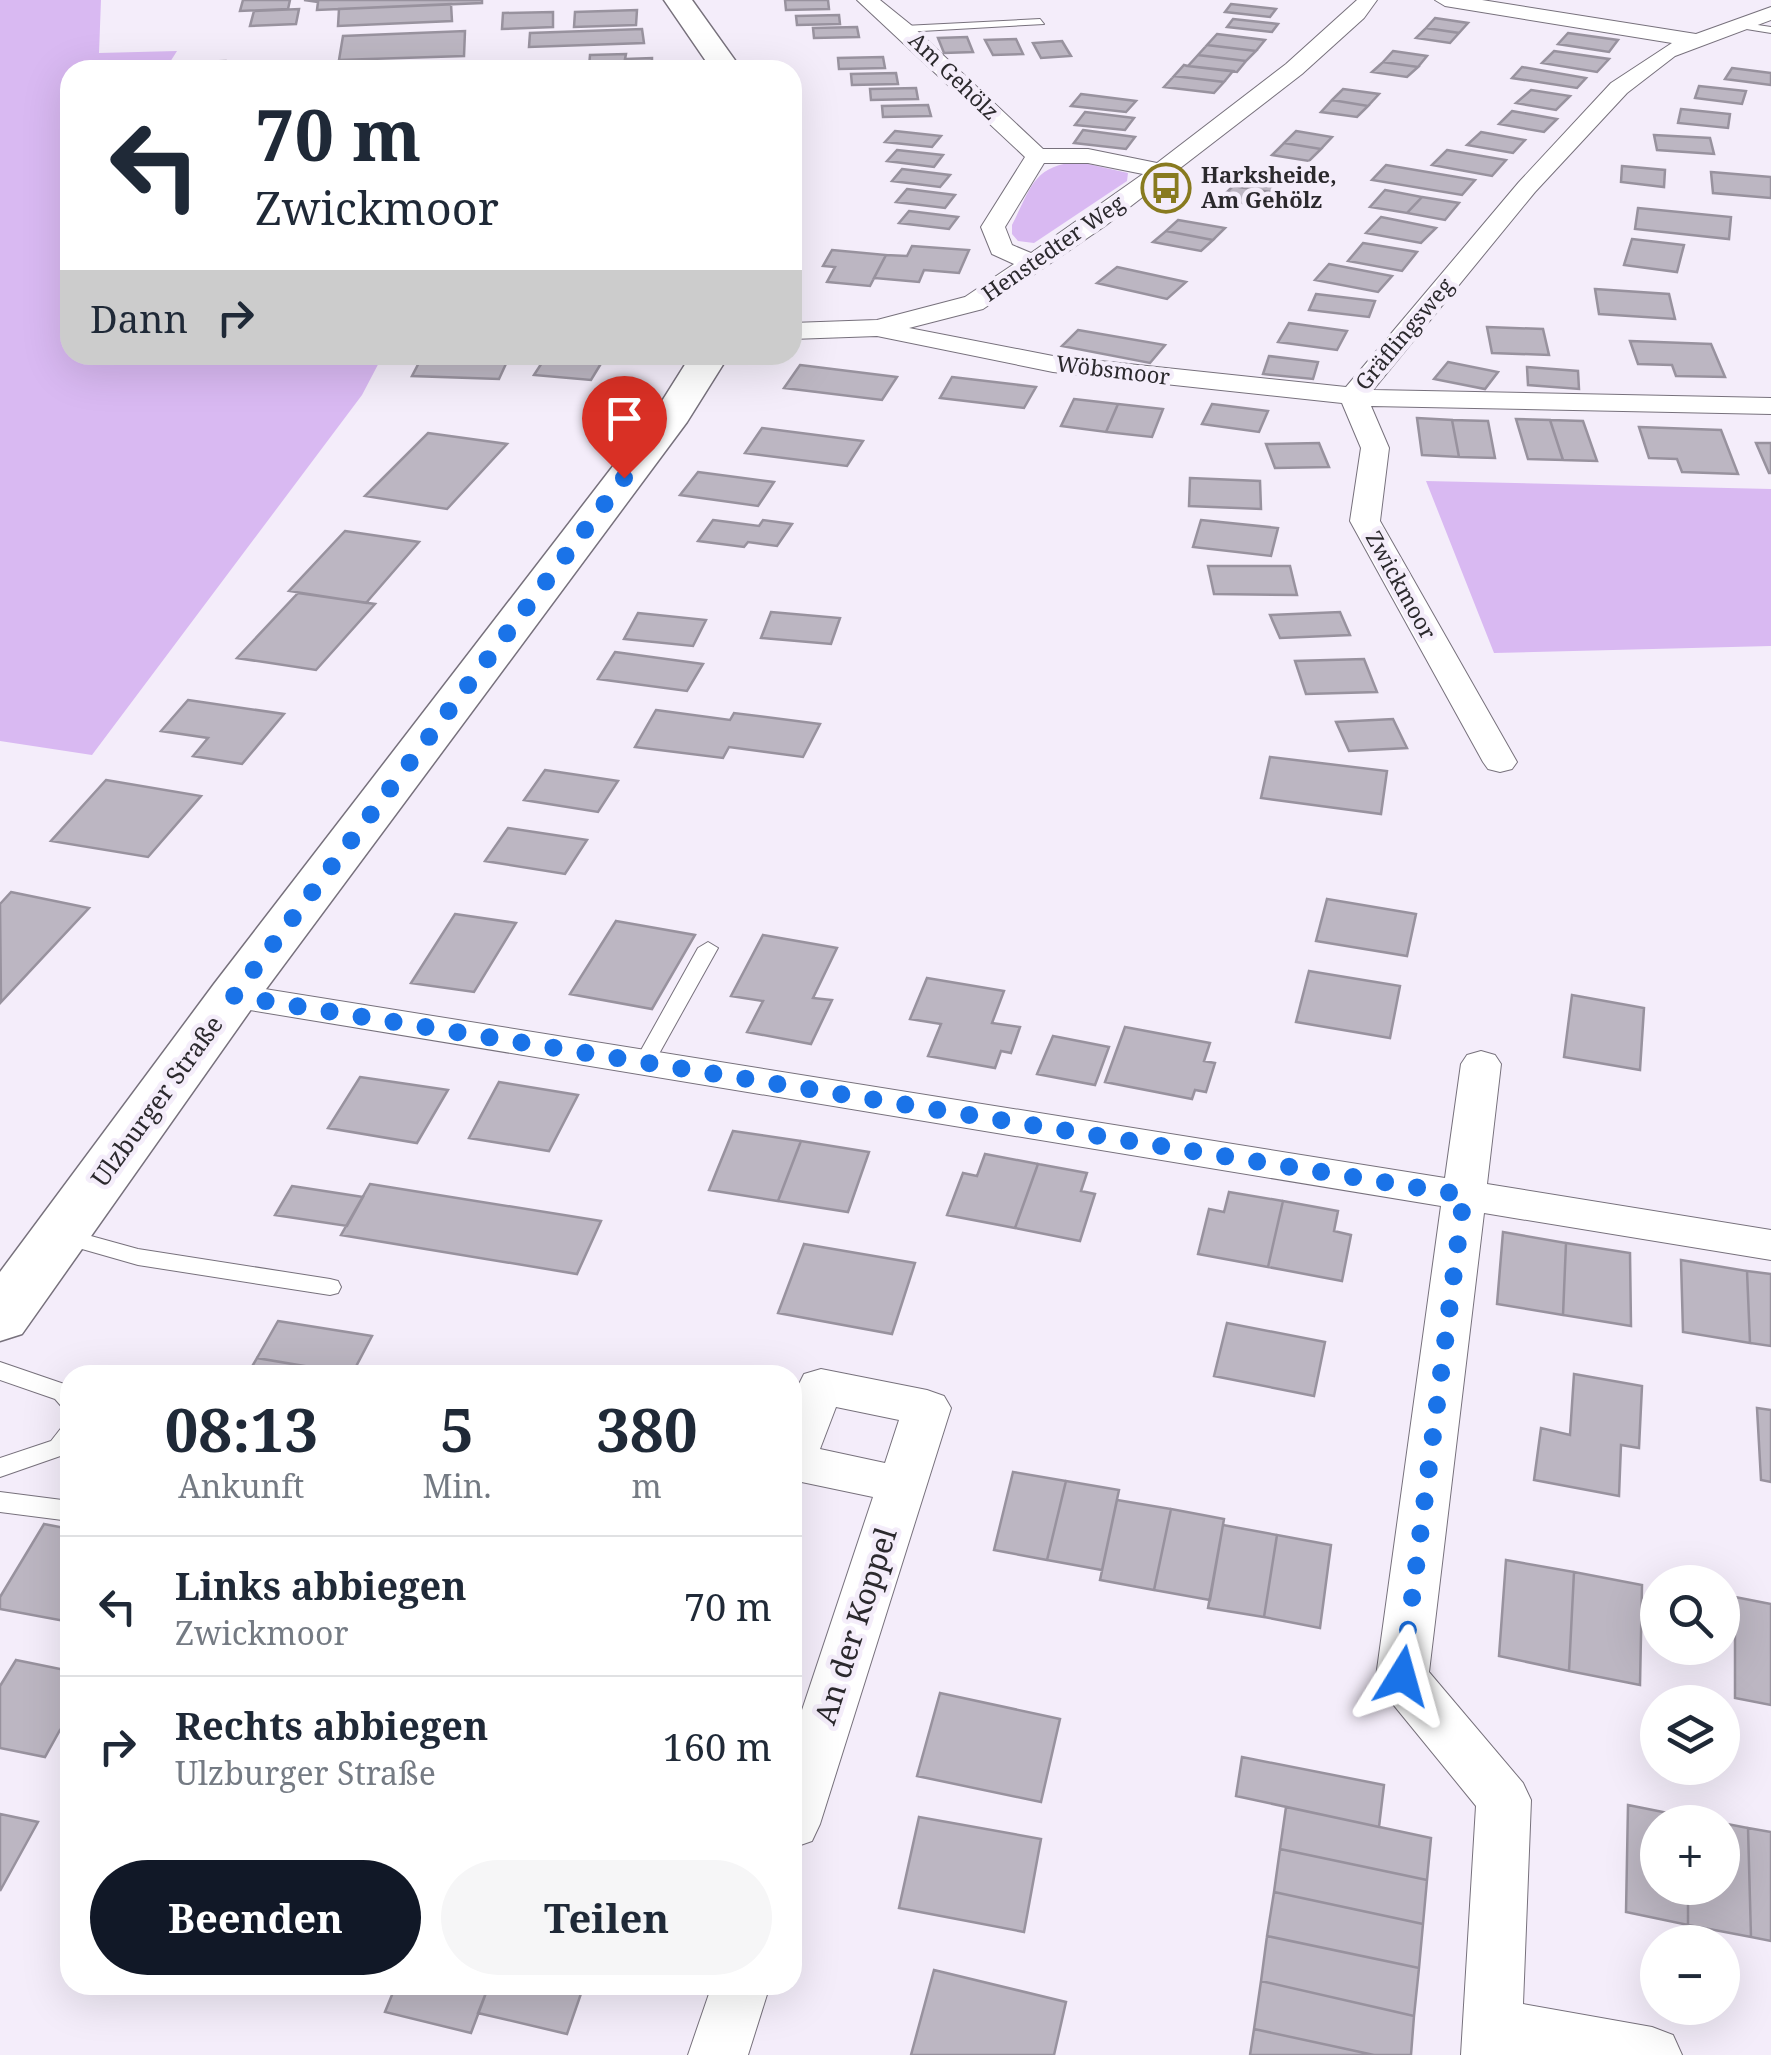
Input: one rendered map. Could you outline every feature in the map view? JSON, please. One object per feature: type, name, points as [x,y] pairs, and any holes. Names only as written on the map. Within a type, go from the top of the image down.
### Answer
[{"type":"main road","points":[[678,0],[720,60]]},
{"type":"main road","name":"Ulzburger Straße","points":[[0,1318],[234,996],[672,414],[704,365]]},
{"type":"street","name":"Am Gehölz","points":[[867,0],[904,29],[1037,156]]},
{"type":"street","name":"Henstedter Weg","points":[[802,331],[877,328],[974,302],[1096,222],[1294,69],[1367,0]]},
{"type":"street","points":[[1445,0],[1698,41]]},
{"type":"street","name":"Gräflingsweg","points":[[1352,396],[1527,186],[1619,88],[1668,52],[1771,13]]},
{"type":"street","points":[[1032,263],[1002,248],[993,227],[1037,156],[1088,156],[1161,171]]},
{"type":"street","name":"Wöbsmoor","points":[[877,328],[947,347],[1064,366],[1352,396]]},
{"type":"street","name":"Gräflingsweg","points":[[1352,396],[1402,401],[1771,406]]},
{"type":"street","name":"Zwickmoor","points":[[1352,396],[1375,448],[1364,521],[1500,762]]},
{"type":"street","points":[[234,996],[1771,1245]]},
{"type":"street","points":[[1482,1064],[1402,1676],[1504,1800],[1492,2041],[1652,2055]]},
{"type":"street","name":"An der Koppel","points":[[802,1434],[821,1386],[927,1408],[802,1793]]},
{"type":"street","name":"An der Koppel","points":[[802,1461],[902,1485]]},
{"type":"street","points":[[718,2055],[738,1995]]},
{"type":"lane","points":[[904,29],[1040,22]]},
{"type":"lane","points":[[1738,25],[1771,30]]},
{"type":"lane","points":[[645,1061],[708,948]]},
{"type":"lane","points":[[60,1236],[138,1257],[330,1288]]},
{"type":"lane","points":[[0,1372],[60,1392]]},
{"type":"lane","points":[[0,1468],[60,1447]]},
{"type":"lane","points":[[0,1502],[60,1510]]},
{"type":"shaded area","points":[[0,0],[101,0],[99,53],[177,51],[171,60],[60,60],[60,365],[378,365],[362,395],[92,755],[0,741]]},
{"type":"shaded area","points":[[1079,162],[1128,173],[1127,181],[1034,243],[1018,241],[1012,234],[1012,225],[1035,181],[1052,168]]},
{"type":"shaded area","points":[[1426,481],[1771,489],[1771,646],[1494,653]]},
{"type":"building","points":[[243,0],[290,0],[288,9],[240,11]]},
{"type":"building","points":[[304,0],[482,3],[317,10],[318,2]]},
{"type":"building","points":[[785,0],[828,0],[829,9],[786,10]]},
{"type":"building","points":[[451,4],[452,21],[338,26],[339,9]]},
{"type":"building","points":[[1231,4],[1276,9],[1270,17],[1225,12]]},
{"type":"building","points":[[299,9],[296,24],[250,26],[254,11]]},
{"type":"building","points":[[637,10],[636,25],[574,27],[575,12]]},
{"type":"building","points":[[553,12],[553,27],[502,29],[503,13]]},
{"type":"building","points":[[839,15],[840,24],[797,25],[796,16]]},
{"type":"building","points":[[1435,18],[1468,23],[1459,33],[1426,28]]},
{"type":"building","points":[[1233,19],[1278,24],[1272,32],[1227,27]]},
{"type":"building","points":[[857,27],[859,37],[814,38],[813,28]]},
{"type":"building","points":[[1426,28],[1459,33],[1450,43],[1416,38]]},
{"type":"building","points":[[642,29],[644,43],[529,47],[530,33]]},
{"type":"building","points":[[465,31],[464,56],[339,60],[343,36]]},
{"type":"building","points":[[1568,33],[1618,40],[1609,52],[1558,44]]},
{"type":"building","points":[[1217,34],[1265,40],[1256,51],[1207,45]]},
{"type":"building","points":[[967,37],[973,52],[944,53],[938,38]]},
{"type":"building","points":[[1016,39],[1023,54],[993,55],[985,40]]},
{"type":"building","points":[[1062,41],[1071,56],[1041,58],[1033,43]]},
{"type":"building","points":[[1207,45],[1256,51],[1246,61],[1198,55]]},
{"type":"building","points":[[1393,51],[1427,56],[1418,67],[1383,62]]},
{"type":"building","points":[[1554,51],[1609,59],[1597,72],[1542,63]]},
{"type":"building","points":[[626,54],[625,59],[652,60],[590,60],[590,55]]},
{"type":"building","points":[[1198,55],[1246,61],[1237,72],[1188,66]]},
{"type":"building","points":[[883,57],[885,68],[839,69],[838,58]]},
{"type":"building","points":[[1383,62],[1418,67],[1407,77],[1372,72]]},
{"type":"building","points":[[1184,65],[1233,71],[1224,82],[1174,76]]},
{"type":"building","points":[[1522,67],[1586,78],[1577,88],[1512,78]]},
{"type":"building","points":[[1732,68],[1771,73],[1771,85],[1725,79]]},
{"type":"building","points":[[896,73],[898,84],[852,85],[851,74]]},
{"type":"building","points":[[1174,76],[1224,82],[1214,93],[1164,87]]},
{"type":"building","points":[[1699,86],[1746,91],[1742,104],[1695,98]]},
{"type":"building","points":[[916,88],[918,99],[871,100],[870,89]]},
{"type":"building","points":[[1343,89],[1379,94],[1368,106],[1332,100]]},
{"type":"building","points":[[1531,90],[1570,96],[1556,110],[1516,103]]},
{"type":"building","points":[[1081,94],[1136,101],[1126,112],[1071,106]]},
{"type":"building","points":[[1332,100],[1368,106],[1357,117],[1321,112]]},
{"type":"building","points":[[928,105],[931,116],[883,117],[882,106]]},
{"type":"building","points":[[1681,109],[1730,114],[1728,128],[1678,123]]},
{"type":"building","points":[[1512,111],[1557,119],[1544,132],[1499,124]]},
{"type":"building","points":[[1085,112],[1134,118],[1125,130],[1075,125]]},
{"type":"building","points":[[1083,130],[1135,137],[1126,149],[1074,143]]},
{"type":"building","points":[[895,131],[941,136],[932,147],[885,142]]},
{"type":"building","points":[[1296,131],[1332,137],[1321,149],[1284,143]]},
{"type":"building","points":[[1481,132],[1525,140],[1513,153],[1467,145]]},
{"type":"building","points":[[1654,135],[1710,138],[1714,154],[1657,150]]},
{"type":"building","points":[[1284,143],[1321,149],[1309,161],[1272,155]]},
{"type":"building","points":[[897,150],[943,155],[934,167],[887,161]]},
{"type":"building","points":[[1447,150],[1506,160],[1492,176],[1432,165]]},
{"type":"building","points":[[1386,165],[1475,180],[1462,195],[1372,180]]},
{"type":"building","points":[[1622,166],[1665,170],[1664,187],[1621,182]]},
{"type":"building","points":[[902,169],[950,175],[940,187],[892,181]]},
{"type":"building","points":[[1711,172],[1771,177],[1771,198],[1713,193]]},
{"type":"building","points":[[1246,173],[1283,179],[1270,192],[1233,186]]},
{"type":"building","points":[[1233,186],[1270,192],[1258,206],[1220,199]]},
{"type":"building","points":[[907,189],[955,195],[945,208],[896,202]]},
{"type":"building","points":[[1385,190],[1422,197],[1407,213],[1370,207]]},
{"type":"building","points":[[1422,197],[1459,203],[1445,220],[1407,213]]},
{"type":"building","points":[[1638,208],[1731,217],[1729,239],[1635,229]]},
{"type":"building","points":[[909,211],[958,217],[949,229],[899,223]]},
{"type":"building","points":[[1381,217],[1436,228],[1421,243],[1366,233]]},
{"type":"building","points":[[1178,220],[1225,228],[1213,240],[1166,231]]},
{"type":"building","points":[[1166,231],[1213,240],[1201,251],[1153,242]]},
{"type":"building","points":[[1632,239],[1684,245],[1677,272],[1624,265]]},
{"type":"building","points":[[1363,243],[1417,252],[1402,271],[1348,261]]},
{"type":"building","points":[[912,246],[969,250],[959,273],[924,270],[919,282],[874,278],[886,255],[907,256]]},
{"type":"building","points":[[832,250],[886,255],[870,286],[827,282],[835,267],[823,266]]},
{"type":"building","points":[[1329,264],[1392,276],[1378,292],[1315,280]]},
{"type":"building","points":[[1117,267],[1186,282],[1167,299],[1097,283]]},
{"type":"building","points":[[1595,289],[1669,294],[1675,319],[1599,314]]},
{"type":"building","points":[[1316,294],[1375,301],[1369,317],[1309,310]]},
{"type":"building","points":[[1289,323],[1347,331],[1337,350],[1278,342]]},
{"type":"building","points":[[1487,327],[1543,329],[1549,355],[1492,353]]},
{"type":"building","points":[[1078,330],[1165,345],[1150,363],[1062,346]]},
{"type":"building","points":[[1630,341],[1711,344],[1725,377],[1676,376],[1672,365],[1638,364]]},
{"type":"building","points":[[1269,356],[1318,362],[1313,379],[1263,374]]},
{"type":"building","points":[[1448,362],[1498,372],[1485,389],[1434,379]]},
{"type":"building","points":[[418,365],[505,365],[499,379],[412,376]]},
{"type":"building","points":[[540,365],[600,365],[591,380],[534,375]]},
{"type":"building","points":[[800,365],[897,377],[882,400],[784,388]]},
{"type":"building","points":[[1527,367],[1578,371],[1579,389],[1528,385]]},
{"type":"building","points":[[952,377],[1036,387],[1024,408],[940,398]]},
{"type":"building","points":[[1074,399],[1118,404],[1106,432],[1061,426]]},
{"type":"building","points":[[1118,404],[1163,409],[1152,437],[1106,432]]},
{"type":"building","points":[[1212,404],[1268,411],[1259,432],[1202,424]]},
{"type":"building","points":[[1417,418],[1452,420],[1459,457],[1422,455]]},
{"type":"building","points":[[1516,419],[1550,420],[1563,460],[1528,459]]},
{"type":"building","points":[[1452,420],[1488,421],[1495,458],[1459,457]]},
{"type":"building","points":[[1550,420],[1583,421],[1597,461],[1563,460]]},
{"type":"building","points":[[1639,427],[1721,430],[1738,474],[1682,472],[1677,459],[1649,458]]},
{"type":"building","points":[[762,428],[863,441],[847,466],[745,453]]},
{"type":"building","points":[[428,433],[507,444],[447,509],[365,496]]},
{"type":"building","points":[[1319,443],[1329,467],[1275,468],[1266,444]]},
{"type":"building","points":[[1756,443],[1771,443],[1771,473],[1769,473]]},
{"type":"building","points":[[698,472],[774,482],[758,506],[680,495]]},
{"type":"building","points":[[1190,478],[1260,481],[1261,509],[1189,506]]},
{"type":"building","points":[[713,520],[759,526],[763,520],[792,524],[777,546],[748,542],[744,547],[698,541]]},
{"type":"building","points":[[1201,520],[1278,528],[1271,556],[1193,547]]},
{"type":"building","points":[[345,531],[419,542],[366,603],[289,591]]},
{"type":"building","points":[[1208,566],[1290,566],[1297,595],[1214,594]]},
{"type":"building","points":[[298,593],[375,604],[316,670],[237,658]]},
{"type":"building","points":[[771,612],[840,618],[831,644],[761,638]]},
{"type":"building","points":[[1340,612],[1350,635],[1280,638],[1270,615]]},
{"type":"building","points":[[638,613],[706,620],[693,646],[624,639]]},
{"type":"building","points":[[615,652],[703,664],[687,691],[598,679]]},
{"type":"building","points":[[1364,659],[1377,692],[1306,694],[1295,661]]},
{"type":"building","points":[[188,700],[284,714],[242,764],[193,756],[208,738],[161,731]]},
{"type":"building","points":[[656,710],[730,720],[734,713],[820,724],[803,757],[729,747],[723,758],[635,747]]},
{"type":"building","points":[[1393,719],[1407,748],[1349,751],[1336,722]]},
{"type":"building","points":[[1270,757],[1387,771],[1381,814],[1261,798]]},
{"type":"building","points":[[545,770],[618,781],[598,812],[524,800]]},
{"type":"building","points":[[106,780],[201,796],[148,857],[51,841]]},
{"type":"building","points":[[508,828],[587,840],[565,874],[485,861]]},
{"type":"building","points":[[11,892],[89,908],[1,1002],[0,904]]},
{"type":"building","points":[[1327,899],[1416,914],[1407,956],[1316,941]]},
{"type":"building","points":[[455,914],[516,923],[474,992],[411,983]]},
{"type":"building","points":[[616,921],[695,935],[652,1009],[570,994]]},
{"type":"building","points":[[763,935],[837,948],[813,998],[832,1000],[811,1044],[747,1032],[763,1001],[731,996]]},
{"type":"building","points":[[1309,971],[1400,986],[1390,1038],[1296,1022]]},
{"type":"building","points":[[927,978],[1004,991],[992,1023],[1020,1027],[1011,1053],[1001,1051],[995,1068],[928,1056],[941,1024],[910,1019]]},
{"type":"building","points":[[1572,995],[1644,1008],[1640,1070],[1564,1057]]},
{"type":"building","points":[[1125,1027],[1210,1043],[1204,1061],[1215,1063],[1206,1092],[1195,1090],[1192,1099],[1105,1082]]},
{"type":"building","points":[[1053,1036],[1109,1047],[1095,1085],[1037,1074]]},
{"type":"building","points":[[360,1077],[448,1090],[417,1143],[328,1128]]},
{"type":"building","points":[[499,1082],[578,1095],[549,1151],[469,1138]]},
{"type":"building","points":[[733,1131],[801,1141],[778,1201],[709,1190]]},
{"type":"building","points":[[801,1141],[869,1152],[848,1212],[778,1201]]},
{"type":"building","points":[[985,1154],[1038,1164],[1015,1228],[947,1215],[963,1173],[977,1176]]},
{"type":"building","points":[[1038,1164],[1087,1173],[1081,1191],[1095,1194],[1080,1241],[1015,1228]]},
{"type":"building","points":[[370,1184],[601,1221],[577,1274],[341,1235]]},
{"type":"building","points":[[292,1186],[363,1197],[347,1226],[275,1215]]},
{"type":"building","points":[[1229,1192],[1283,1201],[1268,1267],[1198,1254],[1209,1209],[1224,1212]]},
{"type":"building","points":[[1283,1201],[1338,1211],[1334,1231],[1351,1235],[1342,1281],[1268,1267]]},
{"type":"building","points":[[1503,1232],[1566,1243],[1563,1315],[1497,1304]]},
{"type":"building","points":[[1566,1243],[1630,1253],[1631,1326],[1563,1315]]},
{"type":"building","points":[[804,1244],[915,1263],[892,1334],[778,1313]]},
{"type":"building","points":[[1681,1260],[1747,1271],[1750,1343],[1683,1332]]},
{"type":"building","points":[[1747,1271],[1771,1274],[1771,1346],[1750,1343]]},
{"type":"building","points":[[278,1321],[372,1336],[357,1365],[299,1365],[257,1358]]},
{"type":"building","points":[[1227,1323],[1325,1342],[1314,1396],[1214,1376]]},
{"type":"building","points":[[257,1358],[299,1365],[253,1365]]},
{"type":"building","points":[[1574,1374],[1642,1386],[1639,1448],[1621,1445],[1619,1496],[1534,1480],[1541,1428],[1570,1435]]},
{"type":"building","points":[[1757,1408],[1771,1410],[1771,1482],[1761,1480]]},
{"type":"building","points":[[1013,1472],[1066,1481],[1047,1560],[994,1550]]},
{"type":"building","points":[[1066,1481],[1119,1490],[1102,1570],[1047,1560]]},
{"type":"building","points":[[1117,1500],[1171,1509],[1154,1590],[1100,1580]]},
{"type":"building","points":[[1171,1509],[1224,1519],[1210,1600],[1154,1590]]},
{"type":"building","points":[[44,1524],[60,1527],[60,1620],[0,1609],[0,1597]]},
{"type":"building","points":[[1223,1525],[1277,1535],[1264,1617],[1208,1608]]},
{"type":"building","points":[[1277,1535],[1331,1545],[1320,1628],[1264,1617]]},
{"type":"building","points":[[1506,1560],[1574,1572],[1569,1671],[1499,1656]]},
{"type":"building","points":[[1574,1572],[1640,1585],[1640,1685],[1569,1671]]},
{"type":"building","points":[[1740,1598],[1771,1604],[1771,1705],[1740,1699],[1740,1685],[1735,1685],[1735,1665],[1740,1665]]},
{"type":"building","points":[[16,1660],[60,1669],[60,1730],[45,1757],[0,1748],[0,1686]]},
{"type":"building","points":[[940,1693],[1060,1719],[1041,1802],[917,1776]]},
{"type":"building","points":[[1242,1757],[1384,1785],[1379,1827],[1236,1796]]},
{"type":"building","points":[[1628,1805],[1640,1807],[1640,1905],[1688,1905],[1688,1925],[1626,1912]]},
{"type":"building","points":[[1286,1807],[1431,1838],[1427,1880],[1280,1849]]},
{"type":"building","points":[[0,1814],[38,1822],[0,1891]]},
{"type":"building","points":[[919,1817],[1041,1839],[1024,1932],[899,1908]]},
{"type":"building","points":[[1740,1826],[1748,1828],[1751,1937],[1740,1935],[1740,1925],[1688,1925],[1688,1905],[1740,1905]]},
{"type":"building","points":[[1748,1828],[1771,1832],[1771,1941],[1751,1937]]},
{"type":"building","points":[[1280,1849],[1427,1880],[1423,1924],[1274,1892]]},
{"type":"building","points":[[1274,1892],[1423,1924],[1419,1968],[1267,1936]]},
{"type":"building","points":[[1267,1936],[1419,1968],[1414,2016],[1261,1981]]},
{"type":"building","points":[[934,1970],[1066,2002],[1054,2055],[911,2055]]},
{"type":"building","points":[[1261,1981],[1414,2016],[1411,2055],[1374,2055],[1254,2029]]},
{"type":"building","points":[[392,1995],[485,1995],[471,2033],[385,2012]]},
{"type":"building","points":[[485,1995],[581,1995],[567,2034],[478,2013]]},
{"type":"building","points":[[1254,2029],[1374,2055],[1250,2055]]},
{"type":"place","name":"Harksheide, Am Gehölz","points":[[1166,188]]},
{"type":"route","points":[[624,478],[234,996],[1464,1195],[1402,1676]]}]
